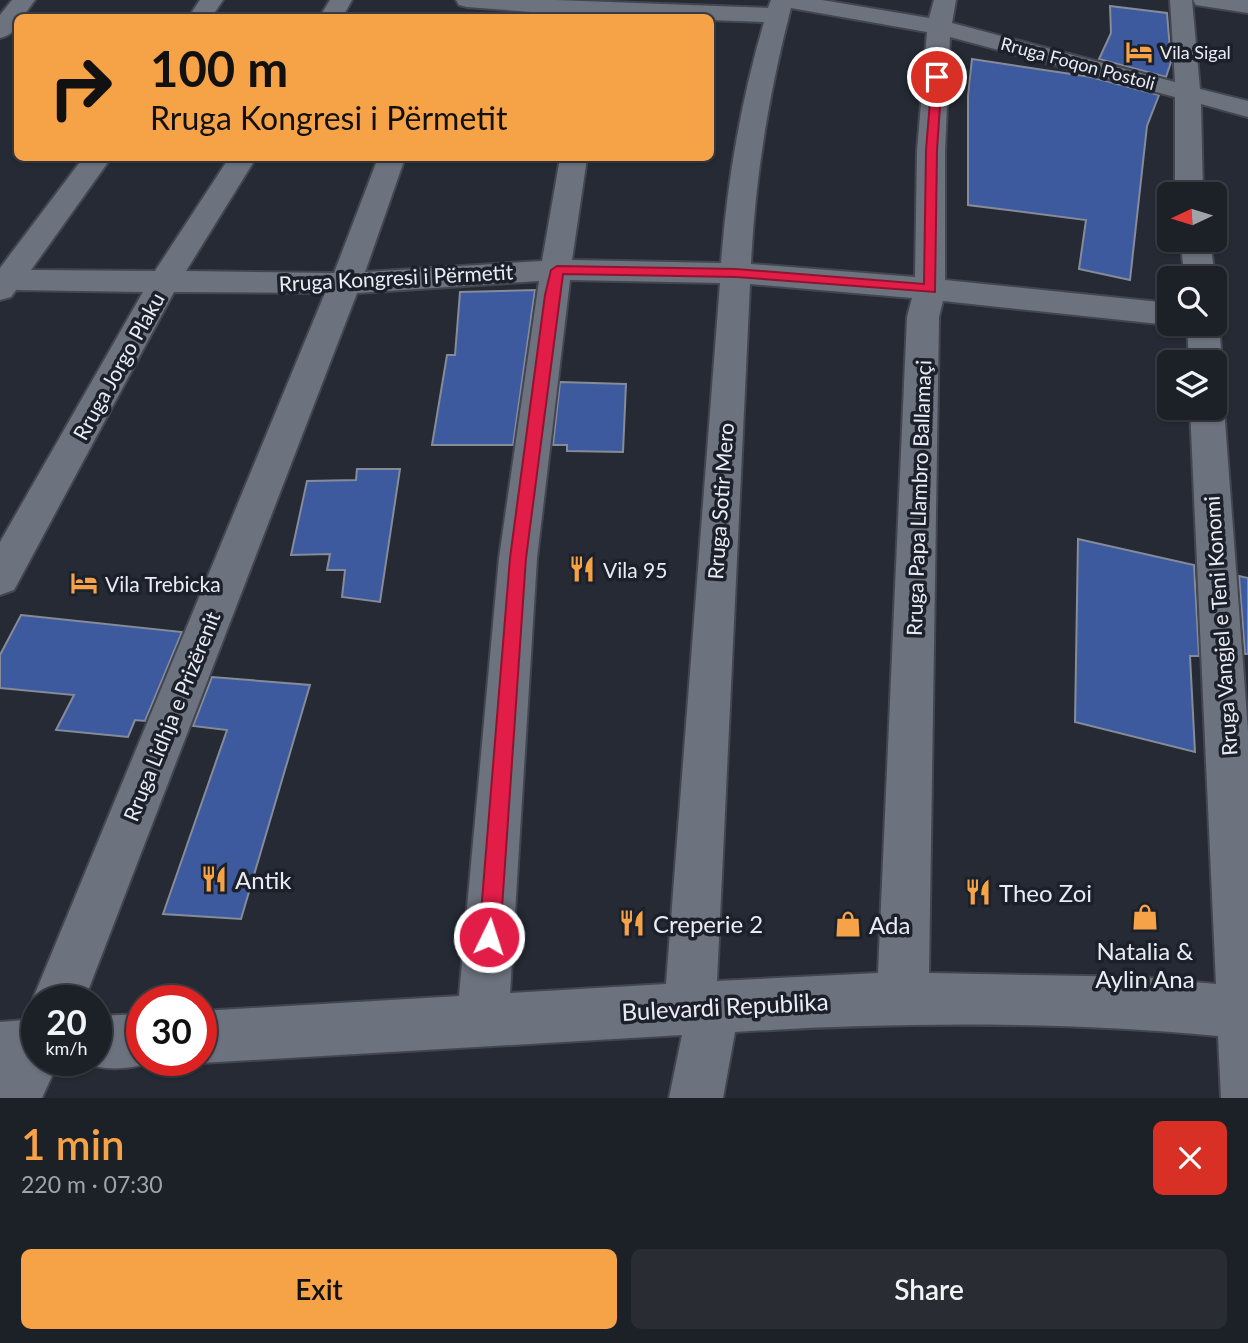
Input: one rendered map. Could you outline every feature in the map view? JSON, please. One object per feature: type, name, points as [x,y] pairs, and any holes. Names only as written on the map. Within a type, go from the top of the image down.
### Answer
[{"type":"street","points":[[0,32],[24,0]]},
{"type":"street","points":[[1181,0],[1188,93],[1189,182]]},
{"type":"street","points":[[1204,0],[1248,6]]},
{"type":"street","name":"Rruga Foqon Postoli","points":[[454,3],[595,9],[781,5],[942,13],[1188,93],[1248,109]]},
{"type":"street","name":"Rruga Sotir Mero","points":[[696,1098],[739,218],[762,72],[781,5]]},
{"type":"street","name":"Rruga Papa Llambro Ballamaçi","points":[[903,998],[923,317],[930,289],[931,150],[942,13]]},
{"type":"street","points":[[2,284],[95,161]]},
{"type":"street","name":"Rruga Jorgo Plaku","points":[[0,578],[163,282],[240,161]]},
{"type":"street","name":"Rruga Lidhja e Prizërenit","points":[[64,985],[345,283],[390,161]]},
{"type":"street","points":[[483,1018],[518,558],[552,295],[573,161]]},
{"type":"street","name":"Rruga Kongresi i Përmetit","points":[[2,284],[345,283],[557,270],[736,273],[930,289],[1157,313]]},
{"type":"street","name":"Rruga Vangjel e Teni Konomi","points":[[1208,420],[1246,1013],[1248,1098]]},
{"type":"street","name":"Bulevardi Republika","points":[[217,1036],[483,1018],[903,998],[1142,1003],[1246,1013]]},
{"type":"street","points":[[0,1048],[21,1046]]},
{"type":"street","points":[[14,1098],[25,1076]]},
{"type":"building","points":[[1110,6],[1167,13],[1171,62],[1166,77],[1099,59],[1111,33]]},
{"type":"building","points":[[972,59],[1091,77],[1159,95],[1147,126],[1130,280],[1079,269],[1086,220],[968,205],[968,96]]},
{"type":"building","points":[[535,290],[513,445],[432,445],[447,355],[455,355],[460,292]]},
{"type":"building","points":[[560,382],[626,384],[623,452],[567,451],[567,445],[553,445]]},
{"type":"building","points":[[357,469],[400,469],[380,602],[342,597],[345,570],[327,570],[330,554],[291,555],[307,481],[356,480]]},
{"type":"building","points":[[1078,539],[1194,565],[1199,656],[1190,656],[1195,752],[1075,722]]},
{"type":"building","points":[[1239,576],[1248,578],[1248,654],[1245,654]]},
{"type":"building","points":[[21,615],[182,632],[145,721],[135,720],[128,737],[56,730],[74,695],[0,688],[0,655]]},
{"type":"building","points":[[212,677],[310,685],[241,919],[163,914],[227,730],[193,726]]},
{"type":"place","name":"Vila Sigal","points":[[1139,52]]},
{"type":"place","name":"Vila 95","points":[[582,569]]},
{"type":"place","name":"Vila Trebicka","points":[[84,583]]},
{"type":"place","name":"Antik","points":[[214,879]]},
{"type":"place","name":"Theo Zoi","points":[[978,892]]},
{"type":"place","name":"Natalia & Aylin Ana","points":[[1145,917]]},
{"type":"place","name":"Creperie 2","points":[[632,923]]},
{"type":"place","name":"Ada","points":[[848,924]]},
{"type":"route","points":[[489,937],[518,558],[557,270],[736,273],[930,289],[931,150],[937,77]]}]
